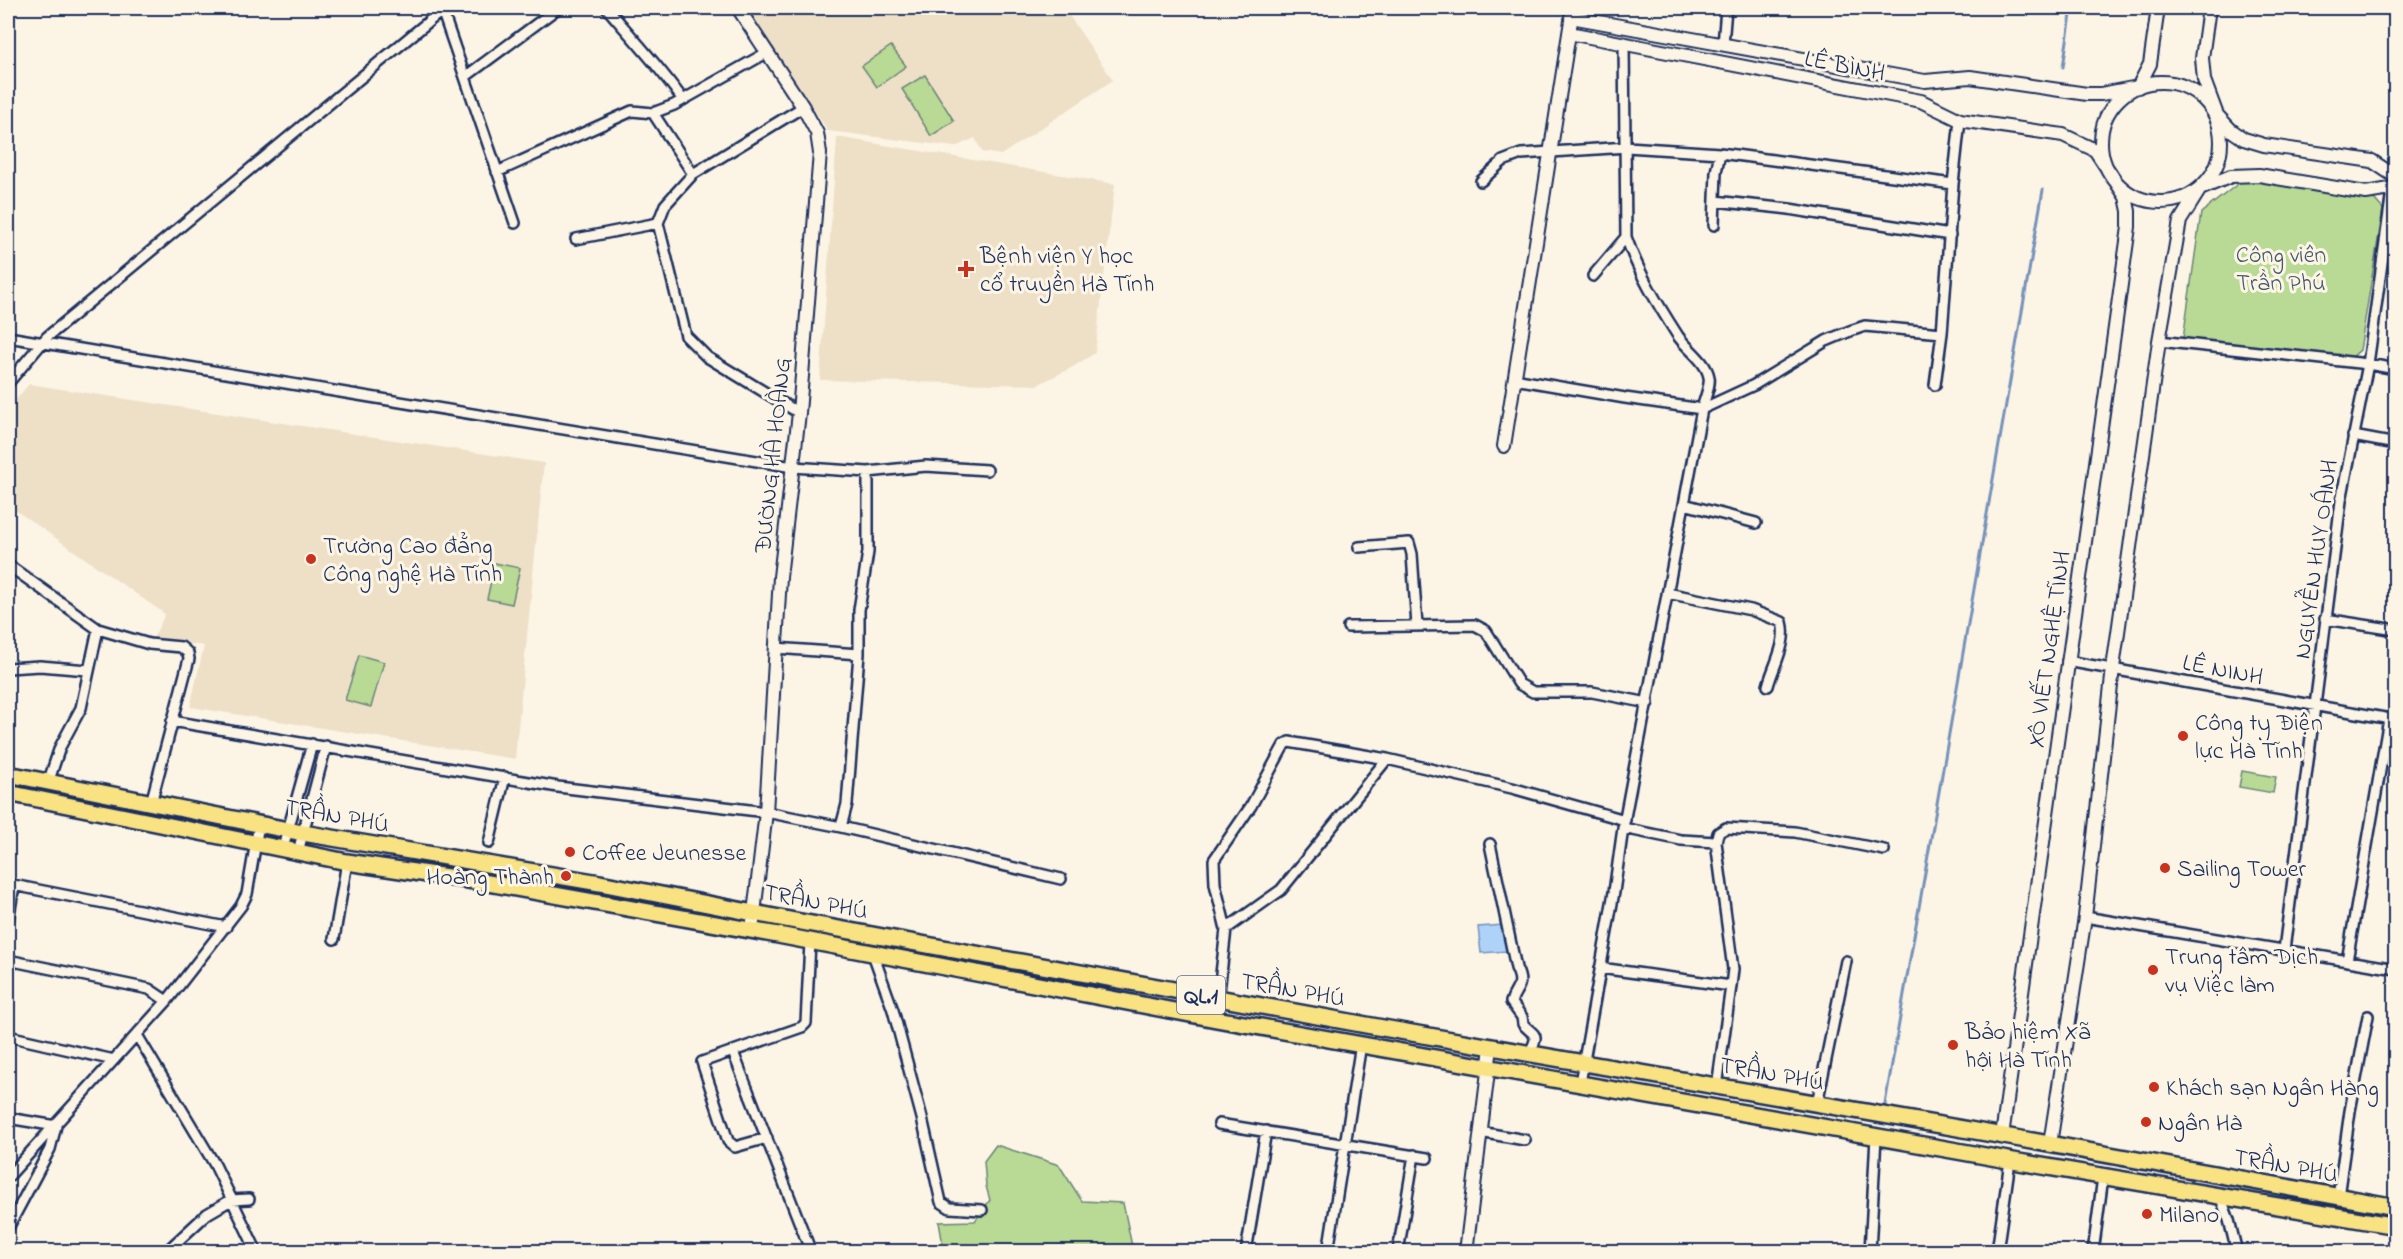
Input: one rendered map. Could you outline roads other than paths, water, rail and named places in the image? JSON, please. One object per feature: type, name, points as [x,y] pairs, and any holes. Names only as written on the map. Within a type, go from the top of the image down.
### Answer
[{"type":"main road","name":"TRẦN PHÚ","points":[[8,774],[296,831],[550,874],[1218,998],[2396,1207]]},
{"type":"main road","name":"TRẦN PHÚ","points":[[8,793],[347,862],[488,883],[752,930],[1216,1019],[2010,1161],[2396,1226]]},
{"type":"street","points":[[465,76],[558,8]]},
{"type":"street","points":[[607,8],[644,53],[665,74],[683,100]]},
{"type":"street","name":"ĐƯỜNG HÀ HOÀNG","points":[[738,8],[818,133],[820,153],[799,412],[780,577],[766,812],[752,930]]},
{"type":"street","points":[[1723,45],[1726,8]]},
{"type":"street","points":[[2136,87],[2150,64],[2158,8]]},
{"type":"street","points":[[2050,1144],[2085,917],[2113,668],[2159,341],[2180,221],[2215,170],[2222,147],[2221,131],[2202,68],[2209,8]]},
{"type":"street","points":[[8,383],[41,344],[443,9],[515,223]]},
{"type":"street","name":"LÊ BÌNH","points":[[2110,174],[2095,150],[2063,135],[1960,120],[1921,101],[1569,33],[1572,12],[1723,45],[1925,81],[1970,77],[2087,94],[2136,87]]},
{"type":"street","points":[[1504,446],[1569,33]]},
{"type":"street","points":[[1580,1083],[1624,824],[1702,409],[1710,378],[1704,366],[1679,337],[1657,301],[1632,255],[1626,237],[1627,147],[1624,43]]},
{"type":"street","points":[[497,172],[632,111],[653,113],[683,100],[768,52]]},
{"type":"street","points":[[1921,101],[1925,81]]},
{"type":"street","points":[[2154,81],[2173,82],[2191,88],[2206,100],[2231,130],[2244,139],[2264,145],[2372,161],[2395,181],[2366,193],[2244,175],[2231,177],[2200,189],[2185,198],[2169,202],[2151,202],[2135,197],[2121,187],[2110,174],[2102,155],[2101,135],[2107,115],[2119,98],[2136,87],[2154,81]]},
{"type":"street","points":[[799,412],[707,357],[686,336],[658,223],[665,205],[693,174],[803,107]]},
{"type":"street","points":[[653,113],[693,174]]},
{"type":"street","points":[[1935,385],[1942,333],[1960,120]]},
{"type":"street","points":[[1480,181],[1493,169],[1521,154],[1627,147],[1720,153],[1953,184]]},
{"type":"street","points":[[1714,225],[1720,153]]},
{"type":"street","name":"XÔ VIẾT NGHỆ TĨNH","points":[[2002,1136],[2129,227],[2126,197],[2110,174]]},
{"type":"street","name":"NGUYỄN HUY OÁNH","points":[[2284,950],[2313,706],[2341,501],[2368,364],[2395,181]]},
{"type":"street","points":[[1715,201],[1789,209],[1950,236]]},
{"type":"street","points":[[576,238],[658,223]]},
{"type":"street","points":[[1593,276],[1626,237]]},
{"type":"street","points":[[1514,379],[1702,409],[1754,385],[1826,341],[1865,326],[1942,333]]},
{"type":"street","points":[[8,338],[792,467],[868,472],[926,466],[987,470]]},
{"type":"street","points":[[2159,341],[2396,369]]},
{"type":"street","points":[[2353,436],[2396,444]]},
{"type":"street","points":[[840,827],[847,804],[859,654],[859,610],[868,552],[868,472]]},
{"type":"street","points":[[1684,504],[1756,523]]},
{"type":"street","points":[[1359,547],[1409,543],[1418,626]]},
{"type":"street","points":[[8,565],[98,629],[148,644],[186,649],[189,659],[152,803]]},
{"type":"street","points":[[1667,593],[1751,610],[1782,622],[1785,631],[1768,686]]},
{"type":"street","points":[[2325,619],[2396,630]]},
{"type":"street","points":[[1348,627],[1464,624],[1480,627],[1486,631],[1519,684],[1533,692],[1592,692],[1648,703]]},
{"type":"street","points":[[48,783],[60,747],[81,708],[98,629]]},
{"type":"street","points":[[775,648],[859,654]]},
{"type":"street","name":"LÊ NINH","points":[[2067,661],[2392,720]]},
{"type":"street","points":[[8,668],[40,666],[88,670]]},
{"type":"street","points":[[2347,961],[2392,720]]},
{"type":"street","points":[[172,721],[558,787],[766,812],[1061,879]]},
{"type":"street","points":[[1216,1019],[1226,929],[1215,884],[1214,860],[1251,806],[1284,745],[1289,742],[1387,759],[1512,788],[1681,840],[1716,842]]},
{"type":"street","points":[[291,850],[312,744]]},
{"type":"street","points":[[291,850],[326,746]]},
{"type":"street","points":[[1226,929],[1281,890],[1387,759]]},
{"type":"street","points":[[489,843],[505,777]]},
{"type":"street","points":[[8,1177],[167,1001],[242,906],[247,894],[259,824]]},
{"type":"street","points":[[1717,1087],[1733,969],[1716,842],[1718,833],[1726,828],[1743,827],[1795,832],[1884,850]]},
{"type":"street","points":[[1490,844],[1516,968],[1521,978],[1519,988],[1511,1002],[1522,1017],[1523,1024],[1532,1030],[1535,1036],[1535,1043],[1529,1053]]},
{"type":"street","points":[[334,939],[347,862]]},
{"type":"street","points":[[8,922],[11,884],[226,927]]},
{"type":"street","points":[[2085,917],[2396,969]]},
{"type":"street","points":[[767,1138],[735,1147],[728,1141],[702,1062],[802,1027],[806,1023],[810,942]]},
{"type":"street","points":[[873,954],[893,1010],[922,1118],[941,1202],[950,1208],[982,1210]]},
{"type":"street","points":[[8,960],[149,989],[167,1001]]},
{"type":"street","points":[[1817,1104],[1846,961]]},
{"type":"street","points":[[1599,968],[1731,986]]},
{"type":"street","points":[[2338,1197],[2350,1111],[2359,1074],[2368,1016]]},
{"type":"street","points":[[137,1035],[215,1165],[257,1251]]},
{"type":"street","points":[[8,1036],[114,1060]]},
{"type":"street","points":[[1328,1251],[1361,1044]]},
{"type":"street","points":[[1466,1251],[1491,1047]]},
{"type":"street","points":[[733,1052],[812,1251]]},
{"type":"street","points":[[8,1118],[56,1126]]},
{"type":"street","points":[[1219,1124],[1426,1158]]},
{"type":"street","points":[[8,1228],[50,1149],[56,1126]]},
{"type":"street","points":[[1246,1251],[1266,1131]]},
{"type":"street","points":[[1480,1132],[1525,1140]]},
{"type":"street","points":[[1870,1251],[1876,1136]]},
{"type":"street","points":[[1398,1251],[1414,1155]]},
{"type":"street","points":[[1997,1251],[2010,1161]]},
{"type":"street","points":[[2093,1251],[2103,1177]]},
{"type":"street","points":[[2220,1196],[2237,1251]]},
{"type":"street","points":[[166,1251],[207,1214],[231,1200],[249,1199]]},
{"type":"water","points":[[1503,925],[1508,951],[1481,953],[1478,927]]},
{"type":"waterway","points":[[2063,67],[2072,8]]},
{"type":"waterway","points":[[1884,1110],[2043,190]]},
{"type":"place","name":"Bệnh viện Y học cổ truyền Hà Tĩnh","points":[[966,269]]},
{"type":"place","name":"Trường Cao đẳng Công nghệ Hà Tĩnh","points":[[311,559]]},
{"type":"place","name":"Công ty Điện lực Hà Tĩnh","points":[[2183,736]]},
{"type":"place","name":"Coffee Jeunesse","points":[[570,852]]},
{"type":"place","name":"Sailing Tower","points":[[2165,868]]},
{"type":"place","name":"Hoàng Thành","points":[[566,876]]},
{"type":"place","name":"Trung tâm Dịch vụ Việc làm","points":[[2153,970]]},
{"type":"place","name":"Bảo hiệm Xã hội Hà Tĩnh","points":[[1953,1045]]},
{"type":"place","name":"Khách sạn Ngân Hàng","points":[[2154,1087]]},
{"type":"place","name":"Ngân Hà","points":[[2146,1122]]},
{"type":"place","name":"Milano","points":[[2147,1214]]},
{"type":"park label","name":"Công viên Trần Phú","points":[[2281,268]]}]
